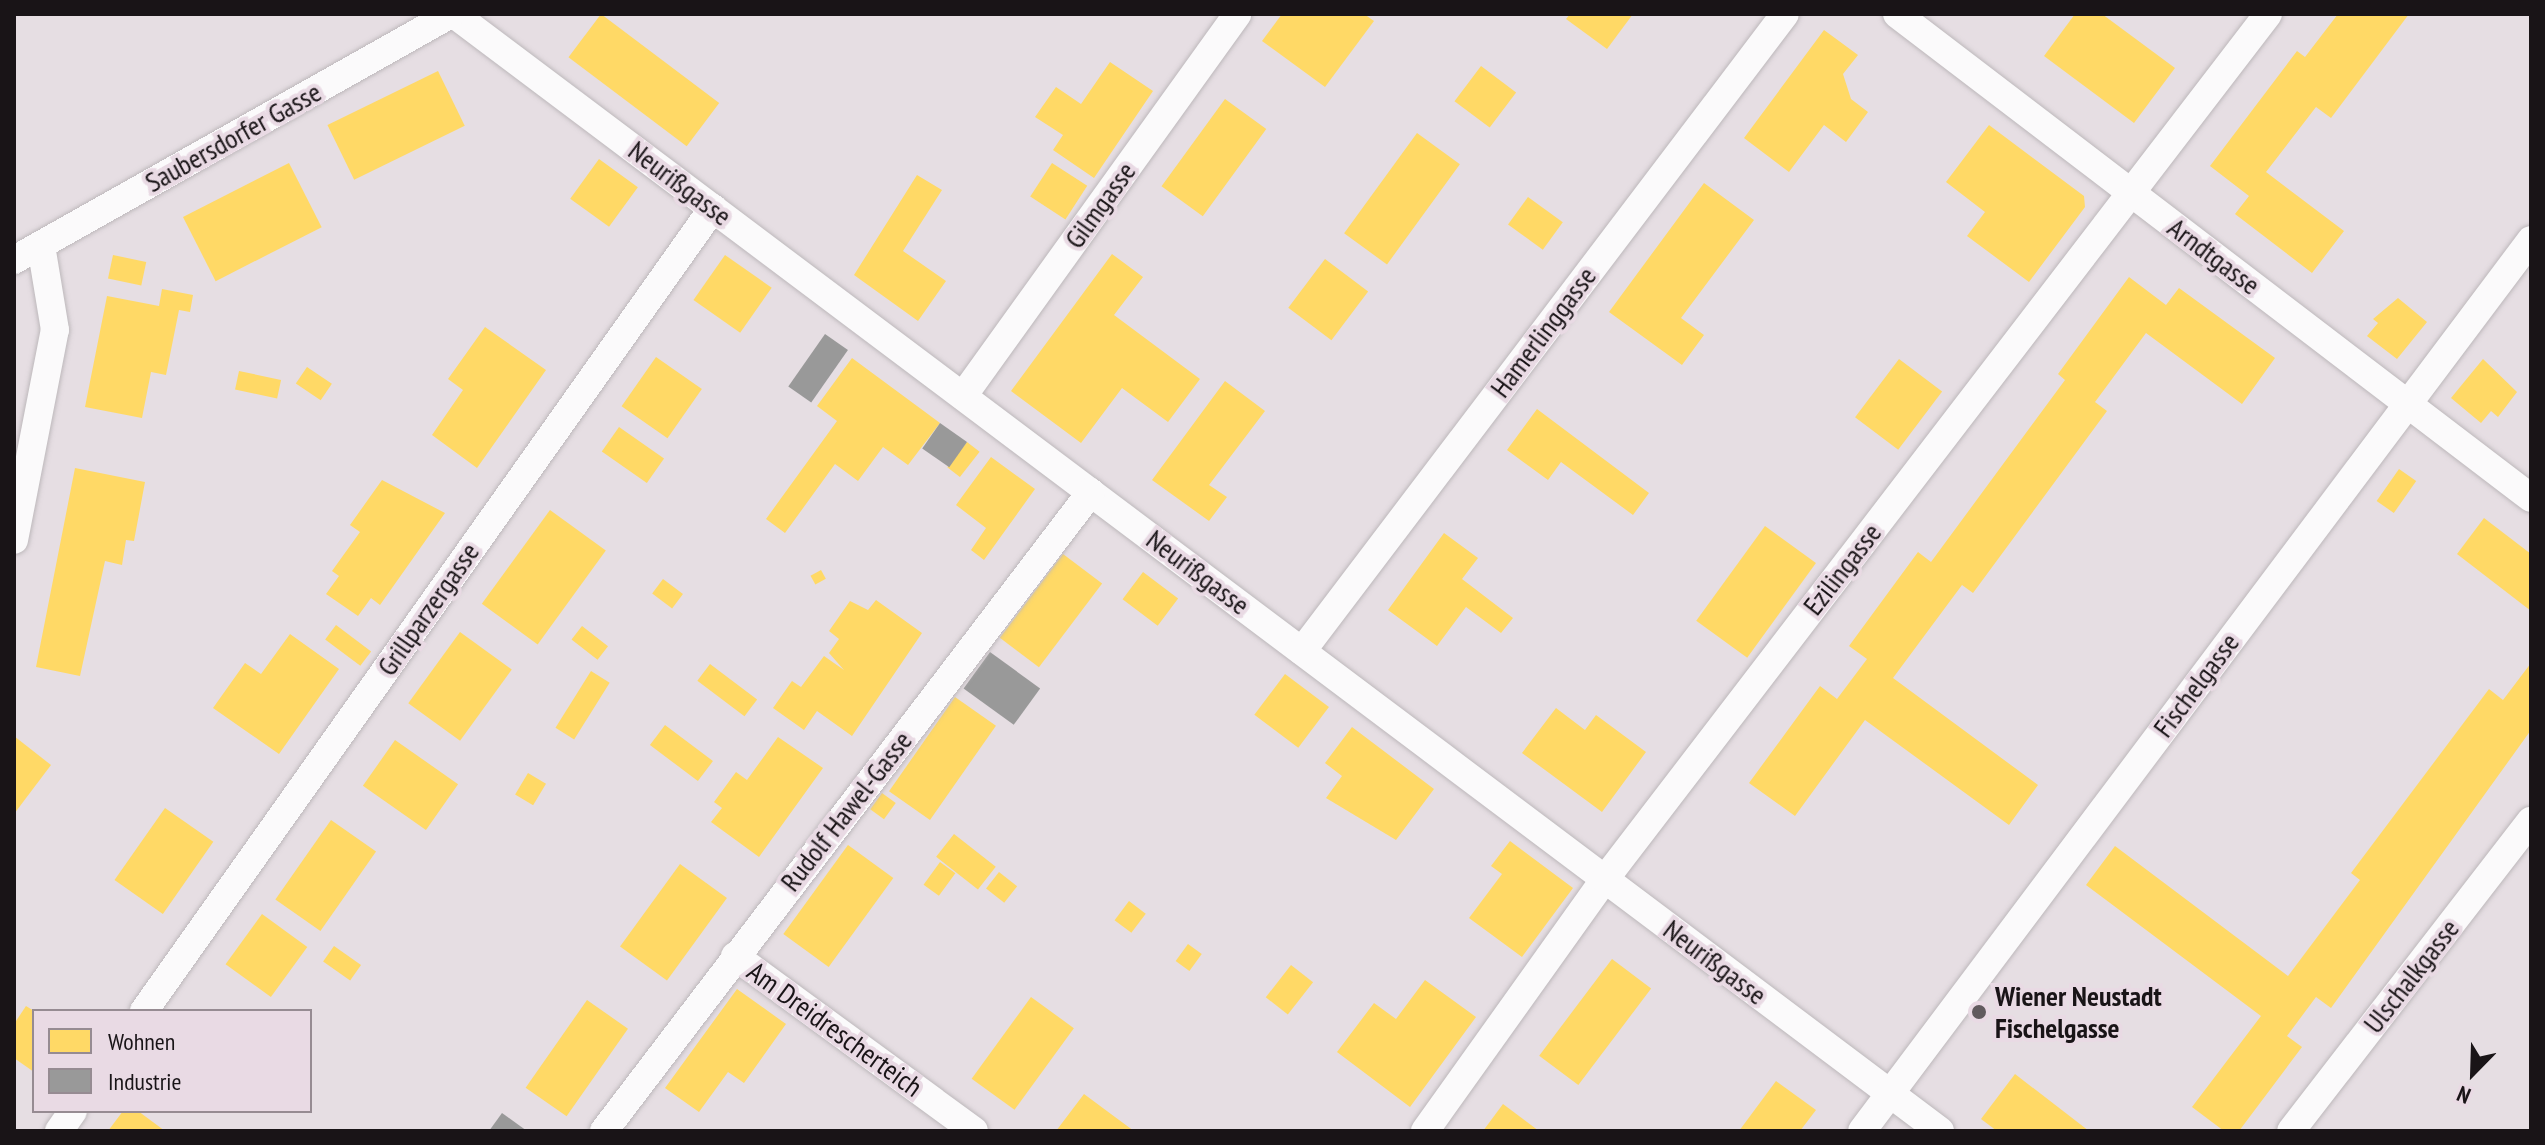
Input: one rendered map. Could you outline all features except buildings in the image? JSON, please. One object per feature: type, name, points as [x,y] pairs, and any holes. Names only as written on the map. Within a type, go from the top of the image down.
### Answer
[{"type":"street","name":"Neurißgasse","points":[[453,14],[1940,1131]]},
{"type":"street","name":"Saubersdorfer Gasse","points":[[14,260],[453,14]]},
{"type":"street","name":"Gilmgasse","points":[[963,396],[1237,14]]},
{"type":"street","name":"Hamerlinggasse","points":[[1302,651],[1785,14]]},
{"type":"street","name":"Arndtgasse","points":[[1897,14],[2531,498]]},
{"type":"street","name":"Ezilingasse","points":[[1425,1131],[1605,879],[2268,14]]},
{"type":"street","name":"Grillparzergasse","points":[[145,1009],[713,208]]},
{"type":"street","name":"Fischelgasse","points":[[1862,1131],[2531,240]]},
{"type":"street","points":[[14,540],[55,330],[41,245]]},
{"type":"street","name":"Rudolf Hawel-Gasse","points":[[604,1131],[1091,492]]},
{"type":"street","name":"Ulschalkgasse","points":[[2291,1131],[2531,821]]},
{"type":"street","name":"Am Dreidrescherteich","points":[[735,956],[974,1131]]},
{"type":"street","points":[[59,1131],[72,1113]]},
{"type":"place","name":"Wiener Neustadt Fischelgasse","points":[[1979,1012]]}]
